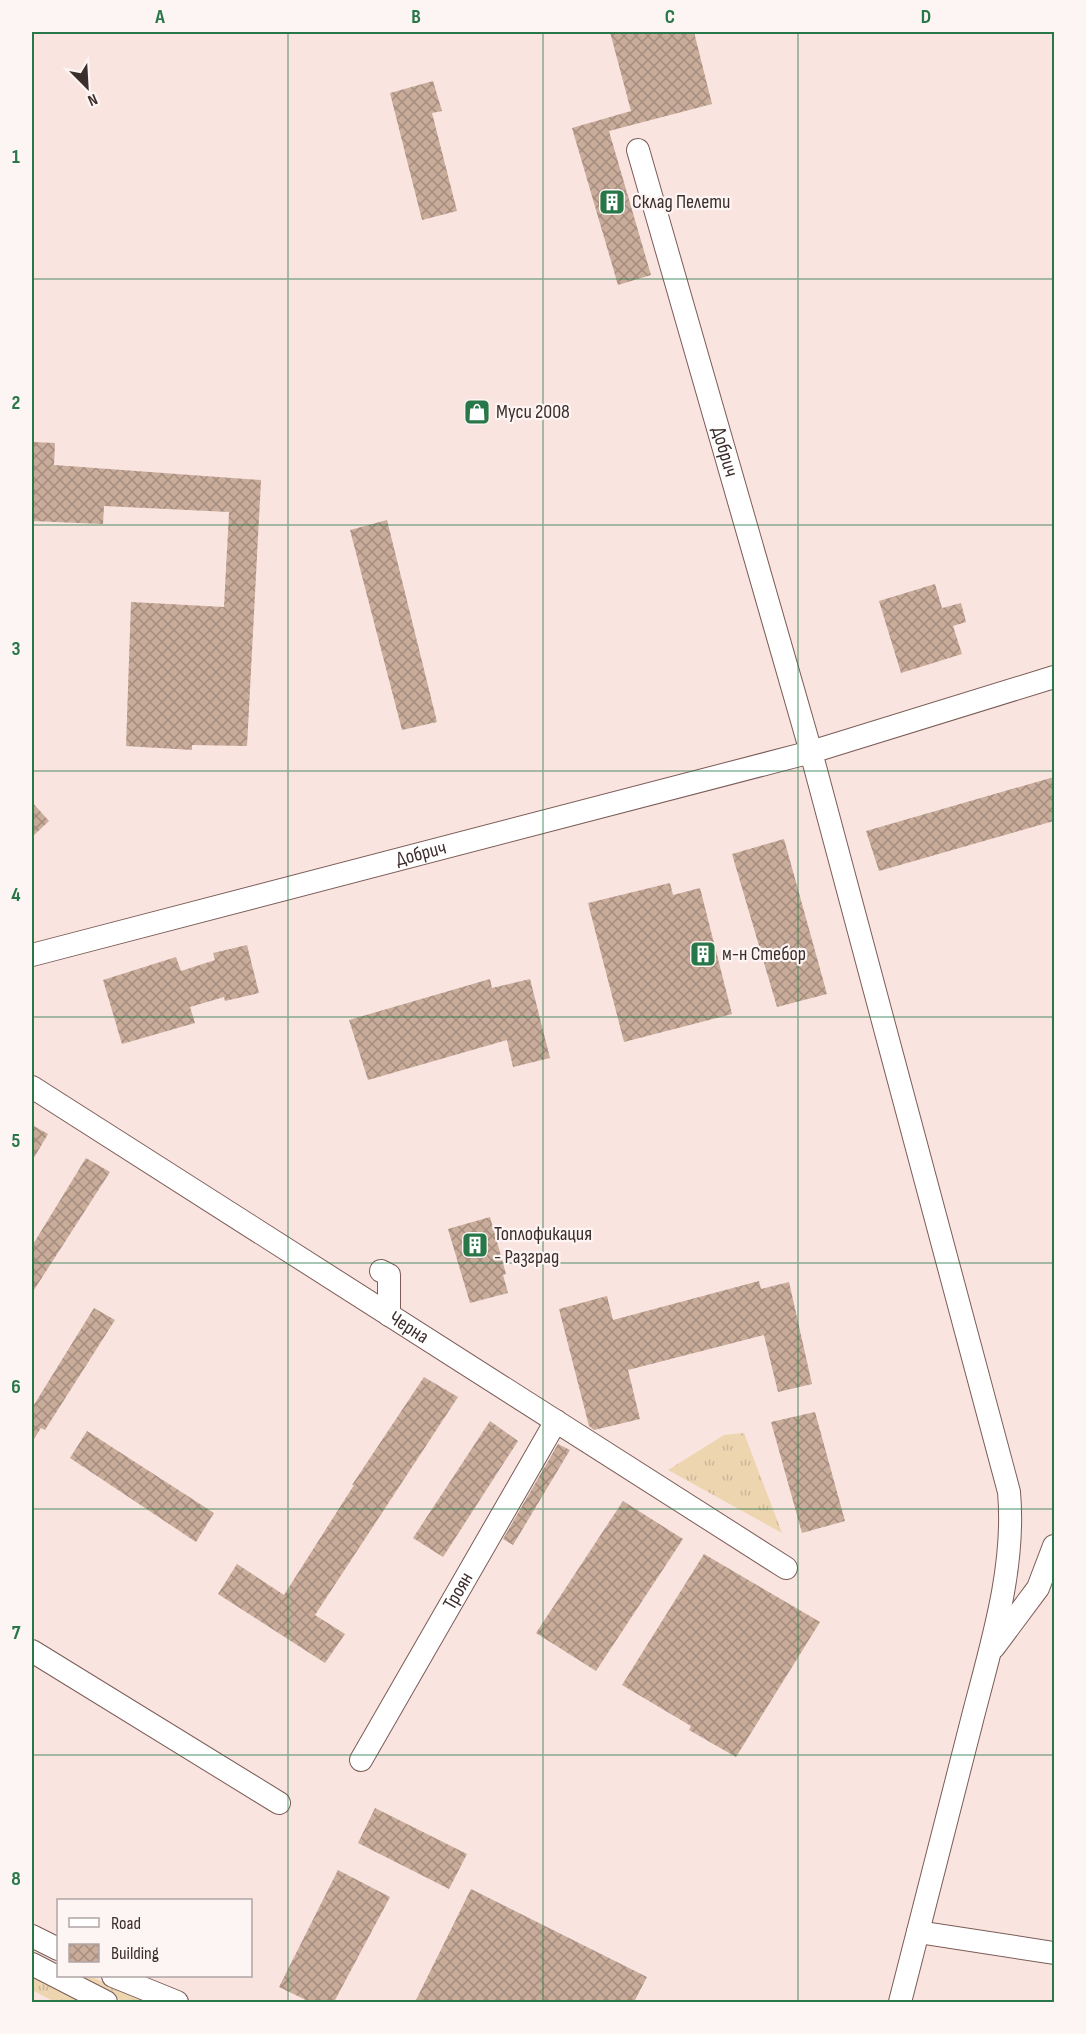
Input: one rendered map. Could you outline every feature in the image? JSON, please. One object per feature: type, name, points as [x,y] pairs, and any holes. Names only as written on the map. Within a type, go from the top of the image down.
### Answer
[{"type":"street","name":"Добрич","points":[[638,150],[811,752]]},
{"type":"street","name":"Добрич","points":[[32,956],[811,752],[1054,678]]},
{"type":"street","points":[[811,752],[1009,1492],[1012,1521],[1005,1580],[988,1656],[900,2002]]},
{"type":"street","name":"Черна","points":[[32,1087],[786,1568]]},
{"type":"street","points":[[381,1271],[389,1275],[389,1315]]},
{"type":"street","name":"Троян","points":[[361,1760],[556,1421]]},
{"type":"street","points":[[988,1656],[1038,1588],[1054,1545]]},
{"type":"street","points":[[32,1651],[279,1803]]},
{"type":"street","points":[[918,1932],[1054,1953]]},
{"type":"street","points":[[32,1936],[57,1948]]},
{"type":"street","points":[[32,1964],[57,1977]]},
{"type":"street","points":[[57,1977],[106,2002]]},
{"type":"street","points":[[115,1977],[177,2002]]},
{"type":"green space","points":[[744,1433],[782,1533],[668,1470],[724,1435]]},
{"type":"green space","points":[[32,1976],[80,2002],[55,2002],[32,1990]]},
{"type":"green space","points":[[76,1977],[92,1977],[146,2002],[124,2002]]},
{"type":"building","points":[[610,32],[694,32],[712,104],[609,131],[651,275],[618,285],[572,128],[631,111]]},
{"type":"building","points":[[433,81],[442,111],[432,113],[457,211],[422,220],[390,93]]},
{"type":"building","points":[[32,442],[55,443],[54,465],[261,480],[247,746],[192,745],[192,750],[126,746],[131,602],[224,607],[229,512],[104,506],[103,524],[32,521]]},
{"type":"building","points":[[387,520],[437,722],[402,730],[350,530]]},
{"type":"building","points":[[935,584],[942,608],[961,603],[966,622],[953,626],[962,654],[901,673],[879,601]]},
{"type":"building","points":[[1054,777],[1054,821],[879,871],[866,831]]},
{"type":"building","points":[[32,802],[49,821],[32,837]]},
{"type":"building","points":[[784,839],[827,994],[777,1007],[732,854]]},
{"type":"building","points":[[670,883],[673,895],[700,888],[732,1014],[624,1042],[588,903]]},
{"type":"building","points":[[247,945],[259,993],[225,1001],[224,997],[190,1007],[195,1023],[122,1044],[103,980],[176,957],[181,971],[215,960],[213,953]]},
{"type":"building","points":[[490,979],[492,988],[530,979],[550,1058],[513,1067],[507,1040],[368,1080],[349,1020]]},
{"type":"building","points":[[32,1125],[48,1134],[32,1161]]},
{"type":"building","points":[[86,1158],[110,1172],[32,1293],[32,1246]]},
{"type":"building","name":"Топлофикация - Разград","points":[[490,1217],[506,1274],[503,1275],[508,1293],[470,1303],[448,1229]]},
{"type":"building","points":[[759,1281],[761,1289],[789,1282],[812,1384],[778,1392],[764,1335],[628,1370],[640,1419],[594,1430],[589,1426],[559,1309],[607,1296],[613,1320]]},
{"type":"building","points":[[94,1308],[115,1320],[45,1430],[41,1428],[32,1442],[32,1408]]},
{"type":"building","points":[[424,1377],[458,1397],[315,1615],[345,1634],[325,1663],[218,1594],[237,1564],[284,1595],[354,1485],[352,1485]]},
{"type":"building","points":[[815,1412],[845,1521],[802,1533],[771,1422]]},
{"type":"building","points":[[490,1421],[518,1441],[443,1557],[413,1538]]},
{"type":"building","points":[[87,1431],[214,1513],[196,1542],[70,1458]]},
{"type":"building","points":[[558,1444],[570,1450],[513,1545],[503,1539]]},
{"type":"building","points":[[623,1501],[683,1539],[596,1671],[536,1633]]},
{"type":"building","points":[[704,1554],[820,1622],[736,1757],[689,1730],[691,1726],[622,1685]]},
{"type":"building","points":[[375,1808],[467,1854],[449,1889],[358,1843]]},
{"type":"building","points":[[338,1870],[390,1897],[334,2002],[310,2002],[279,1987]]},
{"type":"building","points":[[471,1889],[647,1977],[634,2002],[415,2002]]},
{"type":"place","name":"Склад Пелети","points":[[612,202]]},
{"type":"place","name":"Муси 2008","points":[[477,412]]},
{"type":"place","name":"м-н Стебор","points":[[703,954]]},
{"type":"place","name":"Топлофикация - Разград","points":[[475,1245]]}]
